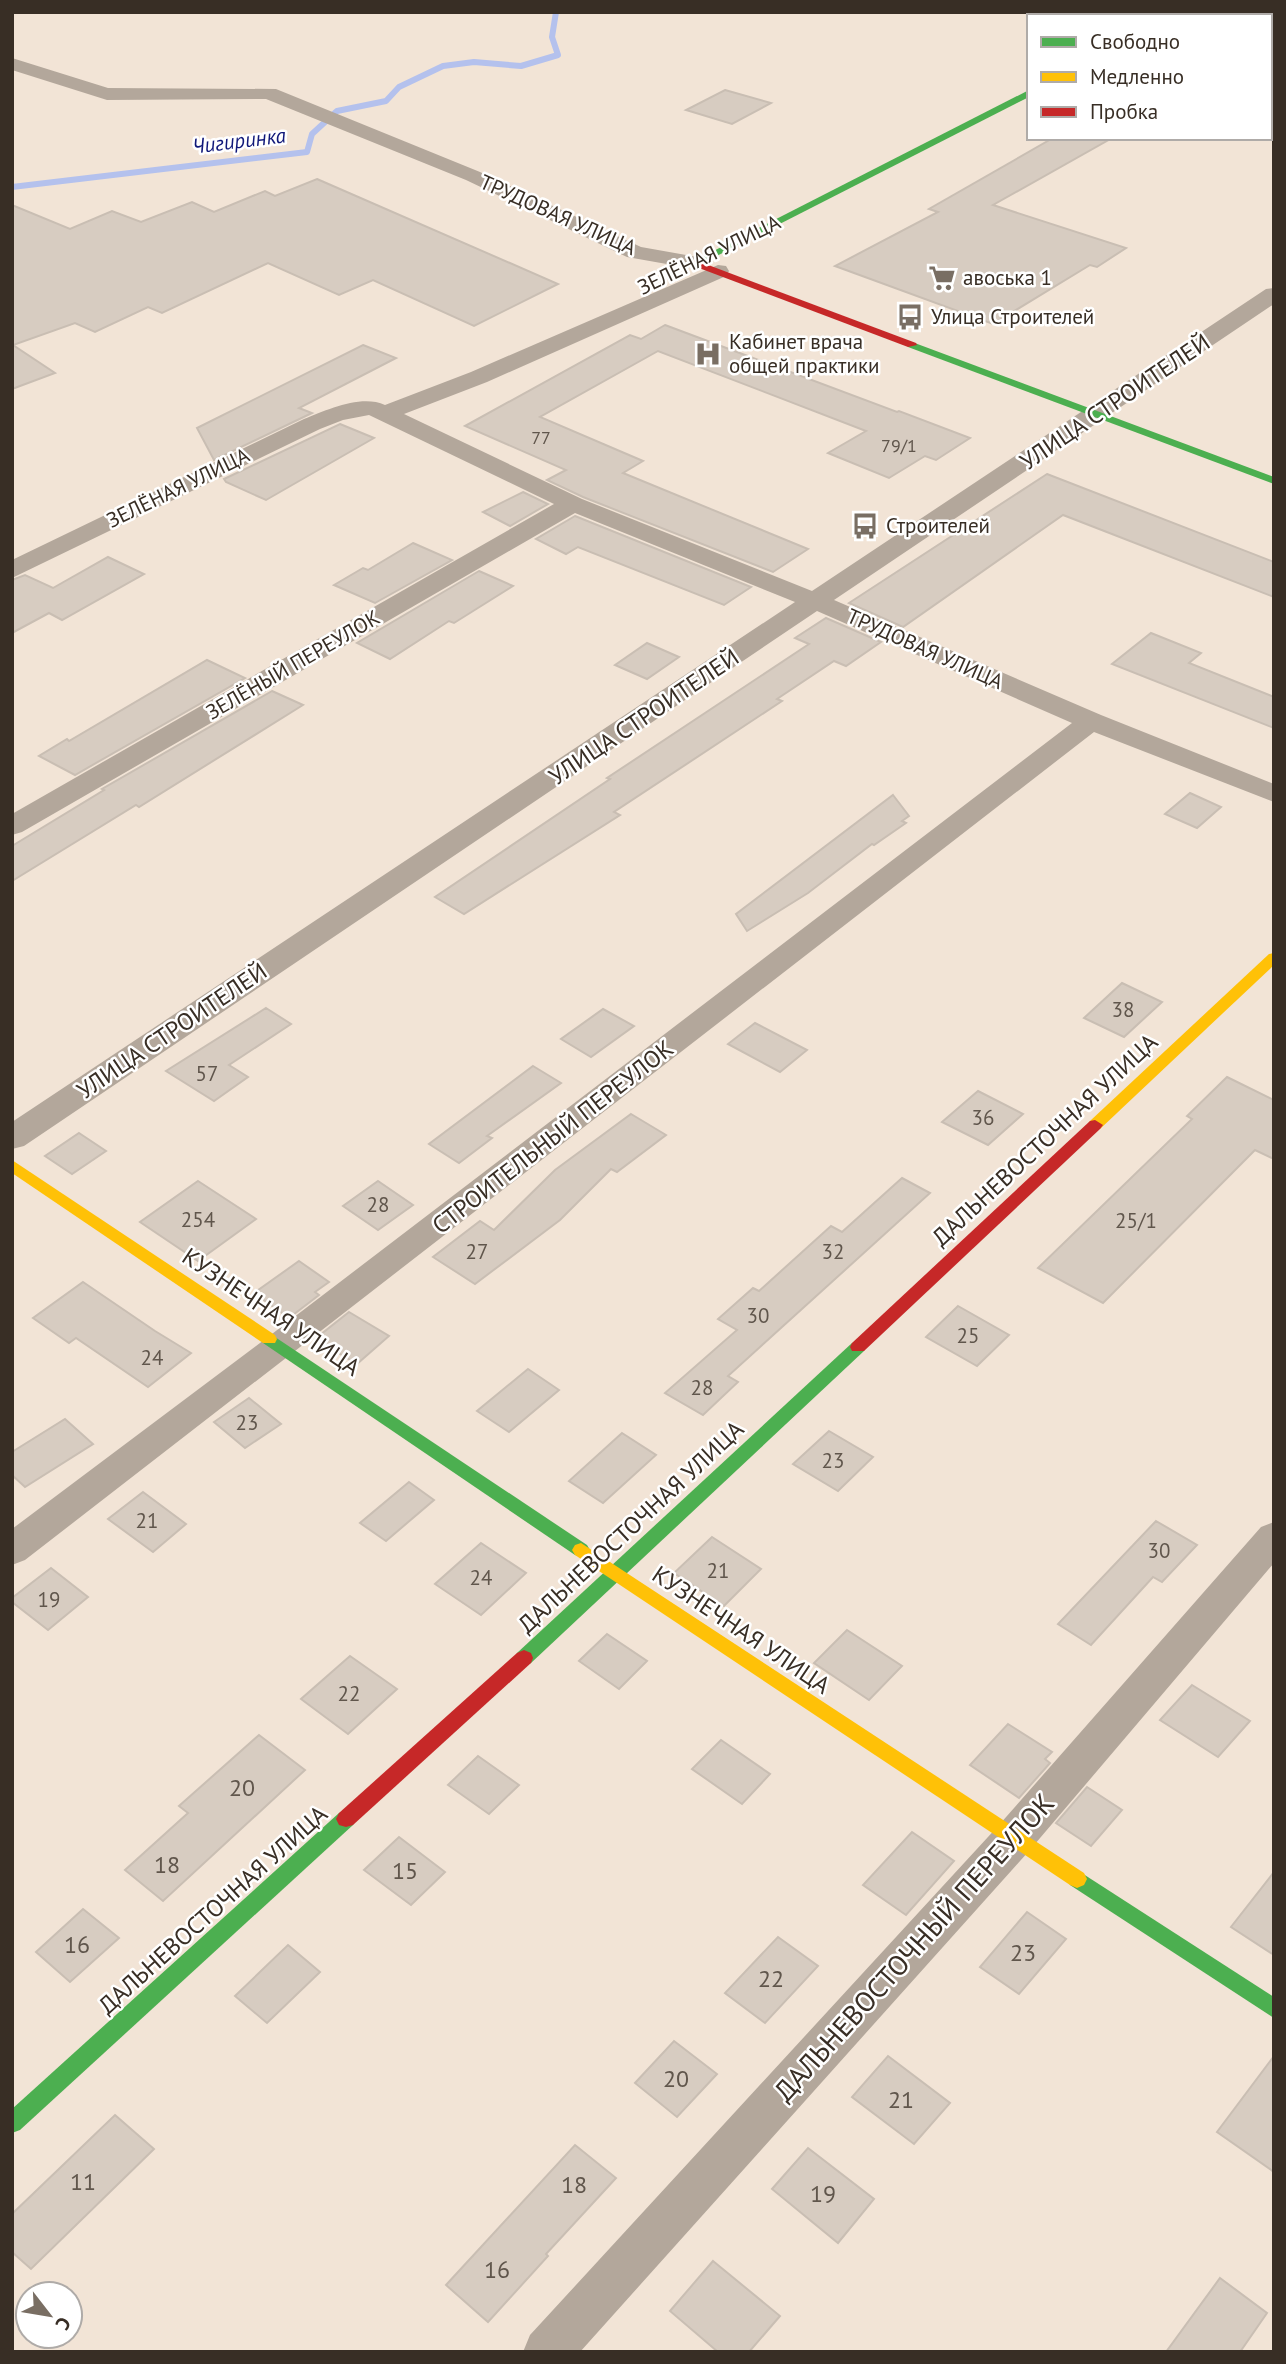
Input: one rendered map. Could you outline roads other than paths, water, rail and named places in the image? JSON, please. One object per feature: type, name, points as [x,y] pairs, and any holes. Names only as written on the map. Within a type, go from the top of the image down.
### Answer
[{"type":"street","name":"ТРУДОВАЯ УЛИЦА","points":[[12,64],[107,94],[269,93],[473,176],[635,252],[695,263],[718,271],[1095,416],[1274,481]]},
{"type":"street","name":"ЗЕЛЁНАЯ УЛИЦА","points":[[387,413],[467,370],[695,263],[1027,94]]},
{"type":"street","name":"ЗЕЛЁНАЯ УЛИЦА","points":[[12,570],[312,424],[354,410],[372,408],[387,413],[479,377],[718,271]]},
{"type":"street","name":"УЛИЦА СТРОИТЕЛЕЙ","points":[[12,1138],[1274,294]]},
{"type":"street","name":"ТРУДОВАЯ УЛИЦА","points":[[387,413],[573,504],[817,602],[1091,722],[1274,794]]},
{"type":"street","name":"ЗЕЛЁНЫЙ ПЕРЕУЛОК","points":[[12,827],[573,504]]},
{"type":"street","name":"СТРОИТЕЛЬНЫЙ ПЕРЕУЛОК","points":[[12,1550],[1091,722]]},
{"type":"street","name":"ДАЛЬНЕВОСТОЧНАЯ УЛИЦА","points":[[12,2123],[616,1574],[1274,957]]},
{"type":"street","name":"КУЗНЕЧНАЯ УЛИЦА","points":[[12,1165],[616,1574],[1274,2009]]},
{"type":"street","name":"ДАЛЬНЕВОСТОЧНЫЙ ПЕРЕУЛОК","points":[[547,2352],[1014,1838],[1274,1536]]},
{"type":"waterway","name":"Чигиринка","points":[[12,187],[307,152],[312,134],[337,111],[386,101],[399,87],[443,66],[474,62],[521,66],[558,55],[552,37],[556,12]]},
{"type":"place","name":"авоська 1","points":[[942,278]]},
{"type":"place","name":"Улица Строителей","points":[[910,317]]},
{"type":"place","name":"Кабинет врача общей практики","points":[[708,354]]},
{"type":"place","name":"Строителей","points":[[865,526]]}]
